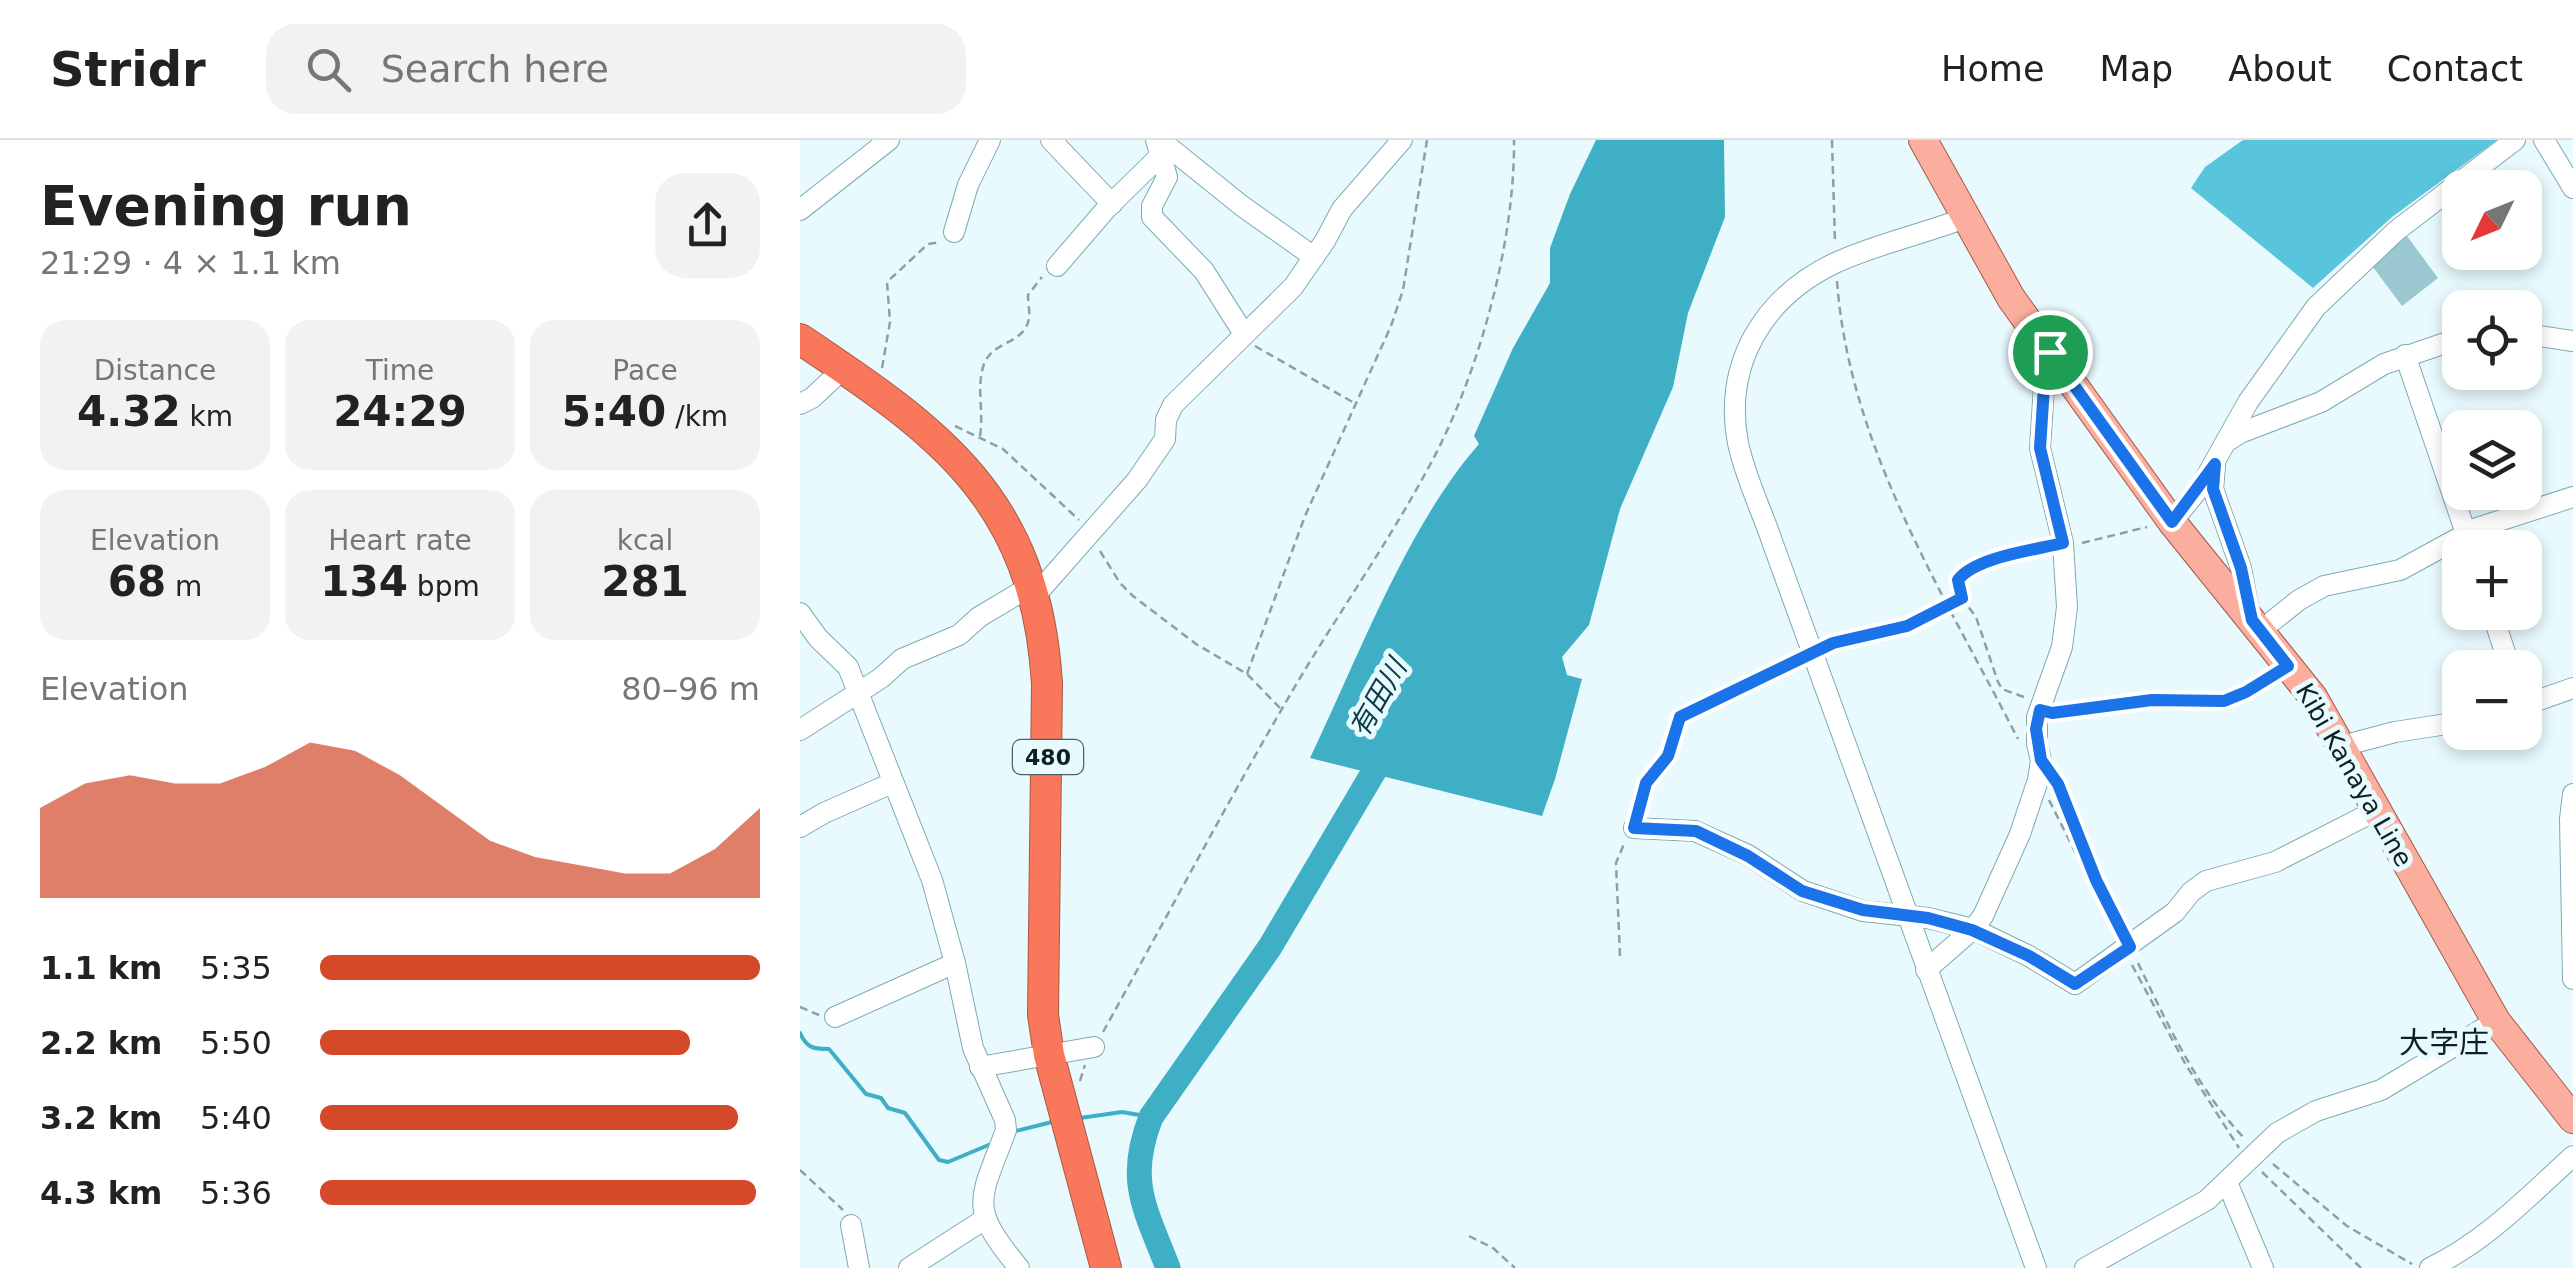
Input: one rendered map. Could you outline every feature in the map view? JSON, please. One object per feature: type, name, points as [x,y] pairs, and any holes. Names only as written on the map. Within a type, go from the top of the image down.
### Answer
[{"type":"highway","name":"480","points":[[800,339],[918,420],[970,473],[1013,541],[1033,592],[1044,642],[1047,684],[1043,1015],[1049,1055],[1106,1268]]},
{"type":"main road","name":"Kibi Kanaya Line","points":[[1923,140],[2011,298],[2170,520],[2313,697],[2496,1021],[2573,1118]]},
{"type":"street","points":[[800,210],[889,140]]},
{"type":"street","points":[[954,232],[968,185],[990,140]]},
{"type":"street","points":[[1052,140],[1112,204]]},
{"type":"street","points":[[2170,520],[2215,464],[2248,402],[2316,307],[2406,222],[2515,140]]},
{"type":"street","points":[[2544,140],[2573,188]]},
{"type":"street","points":[[800,730],[858,693],[902,658],[959,635],[979,617],[1033,592],[1137,480],[1165,438],[1166,420],[1173,405],[1293,288],[1342,208],[1397,142]]},
{"type":"street","points":[[1058,265],[1160,145]]},
{"type":"street","points":[[1160,145],[1314,257]]},
{"type":"street","points":[[1160,145],[1167,177],[1152,206],[1152,217],[1204,271],[1244,334]]},
{"type":"street","points":[[1965,218],[1836,263],[1779,300],[1755,331],[1742,358],[1735,386],[1738,445],[2036,1268]]},
{"type":"street","points":[[2542,336],[2573,341]]},
{"type":"street","points":[[2225,442],[2302,411],[2405,355],[2442,344]]},
{"type":"street","points":[[1926,970],[1983,916],[2035,795],[2041,760],[2036,729],[2062,647],[2067,607],[2063,543],[2040,448],[2045,371],[2050,352]]},
{"type":"street","points":[[2405,355],[2465,530]]},
{"type":"street","points":[[800,404],[844,368]]},
{"type":"street","points":[[2215,464],[2213,489],[2241,568],[2256,626],[2324,586],[2400,570],[2442,551]]},
{"type":"street","points":[[2492,530],[2573,497]]},
{"type":"street","points":[[800,613],[818,638],[848,666],[932,880],[980,1067],[1005,1120],[1006,1130],[983,1193],[985,1219],[1018,1268]]},
{"type":"street","points":[[2542,700],[2573,688]]},
{"type":"street","points":[[2342,746],[2442,725]]},
{"type":"street","points":[[800,827],[824,812],[892,783]]},
{"type":"street","points":[[2573,794],[2573,979]]},
{"type":"street","points":[[1634,828],[1696,831],[1748,856],[1802,891],[1863,910],[1928,918],[1972,930],[2029,956],[2075,984],[2181,908],[2191,892],[2206,881],[2275,862],[2377,810]]},
{"type":"street","points":[[835,1017],[955,963]]},
{"type":"street","points":[[2085,1268],[2207,1200],[2277,1133],[2303,1118],[2381,1090],[2496,1021]]},
{"type":"street","points":[[980,1067],[1094,1048]]},
{"type":"street","points":[[2432,1267],[2498,1225],[2573,1156]]},
{"type":"street","points":[[2227,1182],[2264,1268]]},
{"type":"street","points":[[909,1268],[985,1219]]},
{"type":"street","points":[[851,1224],[860,1268]]},
{"type":"path","points":[[1247,674],[1305,516],[1391,326],[1402,290],[1426,140]]},
{"type":"path","points":[[1077,1092],[1094,1048],[1281,709],[1426,472],[1468,376],[1503,260],[1512,208],[1514,140]]},
{"type":"path","points":[[878,392],[890,322],[887,282],[928,244],[941,242],[954,232]]},
{"type":"path","points":[[980,436],[980,380],[985,361],[991,352],[1025,328],[1030,291],[1058,265]]},
{"type":"path","points":[[1244,334],[1264,353],[1356,404]]},
{"type":"path","points":[[2170,520],[2094,541],[2063,543],[1994,559],[1958,580],[1962,598],[1976,617],[2002,689],[2052,713],[2152,700],[2224,701],[2288,666]]},
{"type":"path","points":[[1620,956],[1616,862],[1634,828],[1646,783],[1668,756],[1680,717],[1812,652],[1852,637],[1907,626],[1962,598]]},
{"type":"path","points":[[2041,760],[2058,784],[2096,880],[2130,947],[2200,1082],[2227,1120],[2259,1152],[2360,1235],[2408,1263],[2432,1267]]},
{"type":"path","points":[[800,1170],[842,1208],[851,1224]]},
{"type":"path","points":[[1469,1236],[1493,1248],[1515,1268]]},
{"type":"shaded area","points":[[2243,140],[2497,140],[2456,170],[2442,170],[2442,180],[2392,217],[2313,288],[2191,188],[2205,167]]},
{"type":"water","points":[[1596,140],[1724,140],[1725,217],[1688,313],[1673,387],[1620,509],[1589,625],[1562,657],[1567,675],[1582,679],[1542,816],[1310,758],[1407,553],[1453,477],[1479,444],[1474,436],[1513,348],[1550,283],[1550,248]]},
{"type":"building","points":[[2407,236],[2438,278],[2402,306],[2370,263]]},
{"type":"waterway","name":"有田川","points":[[1168,1268],[1146,1211],[1139,1177],[1151,1117],[1270,947],[1389,746]]},
{"type":"waterway","points":[[800,1033],[811,1047],[829,1049],[866,1094],[905,1113],[939,1160],[948,1162],[991,1144]]},
{"type":"waterway","points":[[1080,1118],[1122,1112],[1151,1117]]},
{"type":"waterway","points":[[1012,1132],[1056,1121]]},
{"type":"district","name":"大字庄","points":[[2444,1042]]},
{"type":"route","points":[[2050,352],[2172,522],[2215,464],[2213,489],[2241,568],[2252,620],[2288,666],[2224,701],[2152,700],[2044,714],[2040,710],[2036,729],[2041,760],[2058,784],[2096,880],[2130,947],[2075,984],[2029,956],[1950,922],[1891,916],[1802,891],[1748,856],[1696,831],[1634,828],[1646,783],[1668,756],[1680,717],[1833,643],[1907,626],[1962,598],[1960,576],[1994,559],[2063,543],[2040,448],[2045,371],[2050,352]]}]
